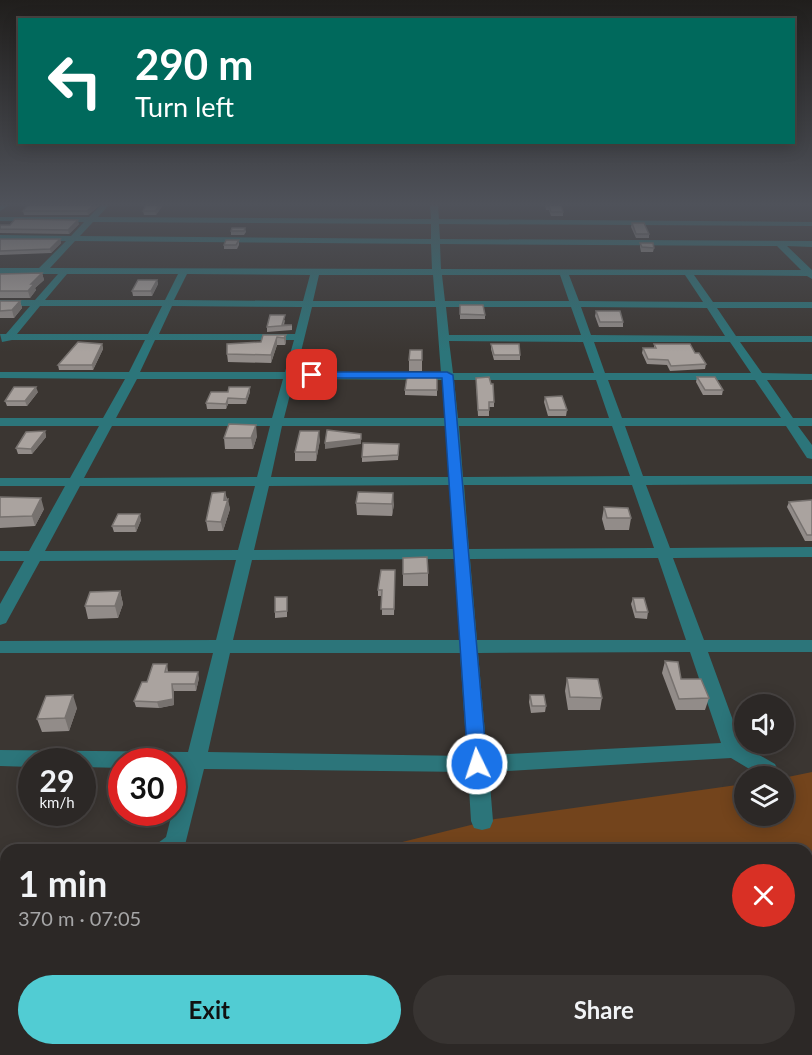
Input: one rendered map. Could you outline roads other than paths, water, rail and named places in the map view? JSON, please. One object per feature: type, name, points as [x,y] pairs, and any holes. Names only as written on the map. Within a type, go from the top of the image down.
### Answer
[{"type":"street","points":[[42,271],[58,254]]},
{"type":"street","points":[[436,254],[452,421],[482,821]]},
{"type":"street","points":[[791,254],[811,274]]},
{"type":"street","points":[[0,271],[811,274]]},
{"type":"street","points":[[0,347],[4,337],[38,303],[65,271]]},
{"type":"street","points":[[0,619],[133,375],[184,272]]},
{"type":"street","points":[[174,844],[176,842],[315,272]]},
{"type":"street","points":[[0,758],[477,764],[734,750],[564,273]]},
{"type":"street","points":[[688,273],[812,455]]},
{"type":"street","points":[[0,303],[812,304]]},
{"type":"street","points":[[4,337],[300,337]]},
{"type":"street","points":[[444,338],[812,339]]},
{"type":"street","points":[[0,375],[812,377]]},
{"type":"street","points":[[0,422],[812,422]]},
{"type":"street","points":[[0,482],[812,480]]},
{"type":"street","points":[[0,556],[812,552]]},
{"type":"street","points":[[0,647],[812,646]]},
{"type":"street","points":[[741,754],[761,766]]}]
